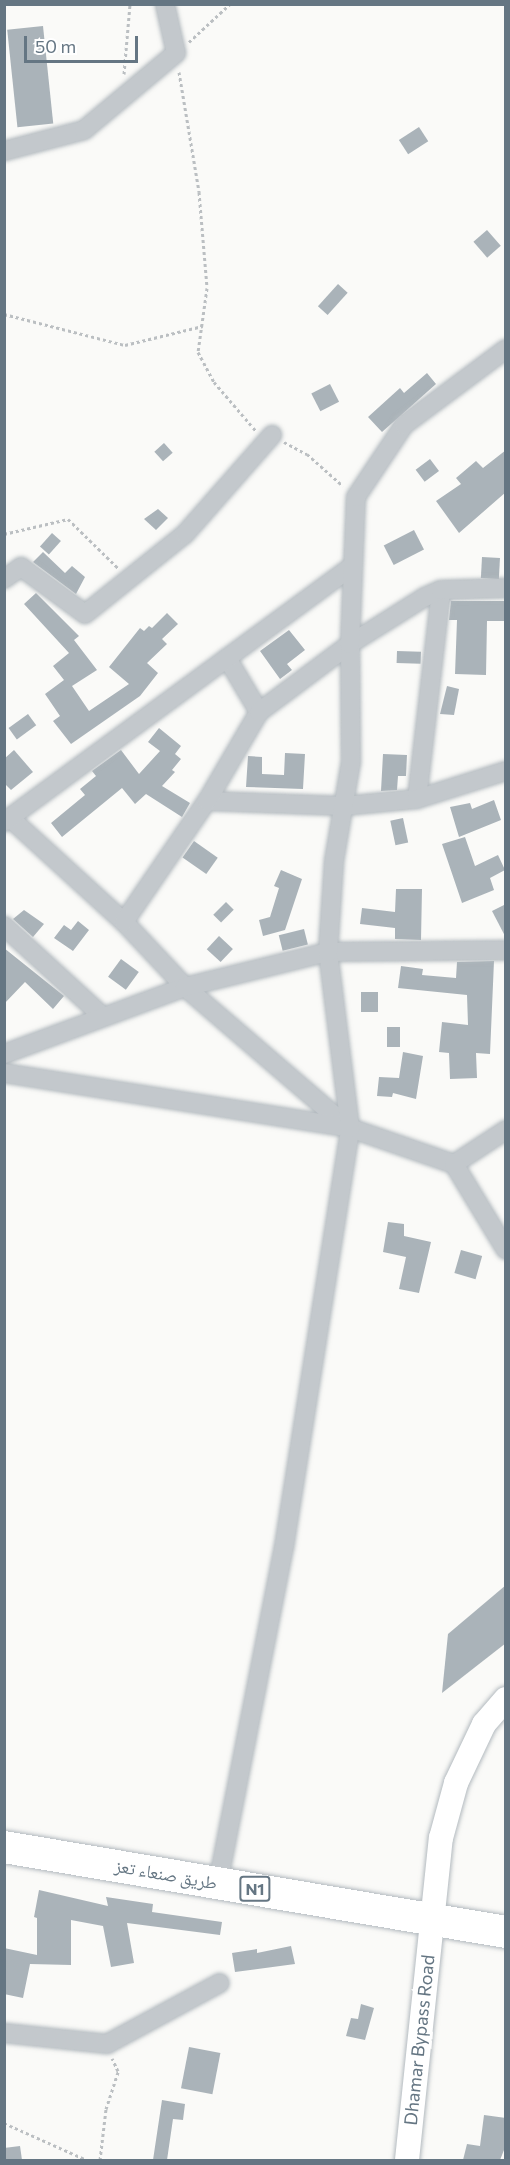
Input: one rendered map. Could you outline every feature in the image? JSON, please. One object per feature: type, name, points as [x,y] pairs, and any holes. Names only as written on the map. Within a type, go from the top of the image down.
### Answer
[{"type":"highway","name":"طريق صنعاء تعز","points":[[4,1847],[506,1932]]},
{"type":"main road","name":"Dhamar Bypass Road","points":[[407,2160],[441,1838],[456,1783],[484,1724],[506,1699]]},
{"type":"street","points":[[4,151],[84,130],[121,96],[176,53],[165,4]]},
{"type":"street","points":[[218,1883],[284,1547],[350,1128],[328,952],[334,861],[351,762],[350,644],[356,497],[404,425],[506,349]]},
{"type":"street","points":[[4,579],[21,567],[85,614],[185,534],[272,435]]},
{"type":"street","points":[[350,1128],[185,987],[124,922],[7,820],[353,566]]},
{"type":"street","points":[[124,922],[207,801],[259,712],[350,644],[441,590],[506,588]]},
{"type":"street","points":[[417,799],[441,590]]},
{"type":"street","points":[[228,658],[259,712]]},
{"type":"street","points":[[207,801],[344,807],[417,799],[506,771]]},
{"type":"street","points":[[4,926],[101,1015]]},
{"type":"street","points":[[4,1054],[101,1015],[185,987],[328,952],[506,950]]},
{"type":"street","points":[[4,1073],[350,1128],[454,1164],[506,1250]]},
{"type":"street","points":[[454,1164],[506,1130]]},
{"type":"street","points":[[4,2033],[107,2044],[220,1983]]},
{"type":"path","points":[[121,96],[130,4]]},
{"type":"path","points":[[230,4],[176,53],[199,192],[207,288],[198,352],[214,382],[256,431],[272,435],[307,454],[356,497]]},
{"type":"path","points":[[4,314],[124,345],[203,326]]},
{"type":"path","points":[[4,534],[68,519],[129,579]]},
{"type":"path","points":[[100,2160],[106,2109],[118,2072],[107,2044]]},
{"type":"path","points":[[4,2123],[87,2160]]},
{"type":"building","points":[[43,26],[53,123],[17,127],[7,30]]},
{"type":"building","points":[[419,127],[428,141],[408,154],[399,140]]},
{"type":"building","points":[[487,230],[501,246],[487,258],[473,242]]},
{"type":"building","points":[[338,284],[348,293],[328,315],[318,306]]},
{"type":"building","points":[[427,373],[436,384],[382,432],[368,417],[400,388],[404,393]]},
{"type":"building","points":[[330,384],[339,402],[320,411],[311,394]]},
{"type":"building","points":[[164,443],[173,453],[163,461],[154,452]]},
{"type":"building","points":[[506,450],[506,492],[459,533],[436,501],[461,484],[456,478],[476,461],[483,468]]},
{"type":"building","points":[[430,459],[439,471],[425,482],[416,470]]},
{"type":"building","points":[[158,509],[168,518],[156,530],[144,519]]},
{"type":"building","points":[[414,530],[424,550],[394,565],[384,545]]},
{"type":"building","points":[[52,533],[61,541],[49,554],[40,546]]},
{"type":"building","points":[[43,552],[65,573],[72,566],[85,577],[76,594],[33,562]]},
{"type":"building","points":[[482,557],[500,558],[499,579],[481,578]]},
{"type":"building","points":[[36,593],[79,636],[74,640],[97,670],[72,686],[89,711],[129,684],[109,667],[140,628],[144,631],[149,626],[152,628],[167,613],[178,624],[162,639],[167,644],[147,663],[158,673],[140,696],[71,744],[53,721],[60,716],[45,694],[64,680],[53,666],[69,653],[24,604]]},
{"type":"building","points":[[451,601],[506,601],[506,621],[487,621],[486,675],[455,674],[457,620],[449,620]]},
{"type":"building","points":[[289,630],[305,650],[287,664],[292,670],[280,679],[260,651]]},
{"type":"building","points":[[397,651],[421,652],[421,664],[397,663]]},
{"type":"building","points":[[447,686],[459,689],[454,715],[440,714]]},
{"type":"building","points":[[28,714],[36,725],[17,739],[9,728]]},
{"type":"building","points":[[159,728],[181,746],[175,754],[181,759],[172,770],[175,772],[162,786],[190,803],[182,817],[146,794],[135,804],[122,788],[62,837],[51,823],[85,795],[80,789],[96,776],[92,771],[121,750],[139,774],[160,751],[148,742]]},
{"type":"building","points":[[14,750],[33,772],[11,790],[4,783],[4,759]]},
{"type":"building","points":[[285,753],[305,754],[303,789],[246,787],[248,756],[262,757],[262,774],[284,775]]},
{"type":"building","points":[[383,754],[407,755],[406,776],[398,776],[397,790],[381,791]]},
{"type":"building","points":[[494,800],[501,820],[459,837],[450,807],[470,803],[472,809]]},
{"type":"building","points":[[403,818],[408,842],[395,845],[390,821]]},
{"type":"building","points":[[465,837],[475,866],[498,855],[505,870],[490,878],[494,890],[462,903],[442,844]]},
{"type":"building","points":[[194,841],[218,858],[206,874],[183,857]]},
{"type":"building","points":[[281,870],[302,879],[285,930],[263,936],[259,920],[270,917],[279,888],[274,886]]},
{"type":"building","points":[[396,889],[422,889],[421,940],[395,939],[395,928],[360,924],[362,908],[395,912]]},
{"type":"building","points":[[226,902],[234,910],[221,923],[213,915]]},
{"type":"building","points":[[506,904],[506,938],[492,911]]},
{"type":"building","points":[[24,910],[44,924],[33,937],[13,919]]},
{"type":"building","points":[[78,921],[89,930],[73,951],[54,938],[64,925],[71,930]]},
{"type":"building","points":[[304,929],[308,945],[283,951],[279,935]]},
{"type":"building","points":[[219,936],[233,949],[221,962],[207,949]]},
{"type":"building","points":[[4,948],[64,996],[53,1009],[25,982],[4,1004]]},
{"type":"building","points":[[121,959],[139,972],[126,990],[108,977]]},
{"type":"building","points":[[494,961],[490,1054],[476,1053],[477,1078],[450,1079],[449,1053],[439,1052],[442,1022],[468,1025],[467,995],[398,988],[401,966],[423,969],[422,975],[456,978],[457,962]]},
{"type":"building","points":[[361,992],[378,992],[378,1012],[361,1012]]},
{"type":"building","points":[[387,1027],[400,1027],[400,1047],[387,1047]]},
{"type":"building","points":[[403,1052],[423,1056],[416,1099],[393,1093],[392,1097],[377,1096],[379,1077],[399,1078]]},
{"type":"building","points":[[388,1222],[404,1224],[404,1236],[431,1242],[419,1293],[399,1289],[406,1257],[383,1252]]},
{"type":"building","points":[[461,1250],[482,1256],[476,1279],[454,1273]]},
{"type":"building","points":[[506,1585],[506,1643],[442,1693],[448,1634]]},
{"type":"building","points":[[39,1890],[108,1906],[106,1897],[153,1904],[152,1912],[222,1922],[220,1935],[127,1923],[134,1963],[111,1967],[103,1926],[71,1920],[71,1965],[30,1964],[23,1998],[4,1994],[4,1948],[37,1955],[37,1918],[34,1917]]},
{"type":"building","points":[[291,1946],[295,1964],[235,1972],[232,1953],[257,1949],[257,1953]]},
{"type":"building","points":[[361,2004],[374,2008],[365,2040],[346,2036],[351,2018],[358,2019]]},
{"type":"building","points":[[189,2047],[220,2053],[212,2094],[181,2088]]},
{"type":"building","points":[[162,2100],[185,2104],[183,2120],[173,2119],[167,2160],[153,2160]]},
{"type":"building","points":[[484,2115],[506,2118],[506,2145],[500,2160],[463,2160],[467,2144],[480,2146]]},
{"type":"building","points":[[20,2146],[22,2160],[4,2160],[4,2148]]}]
